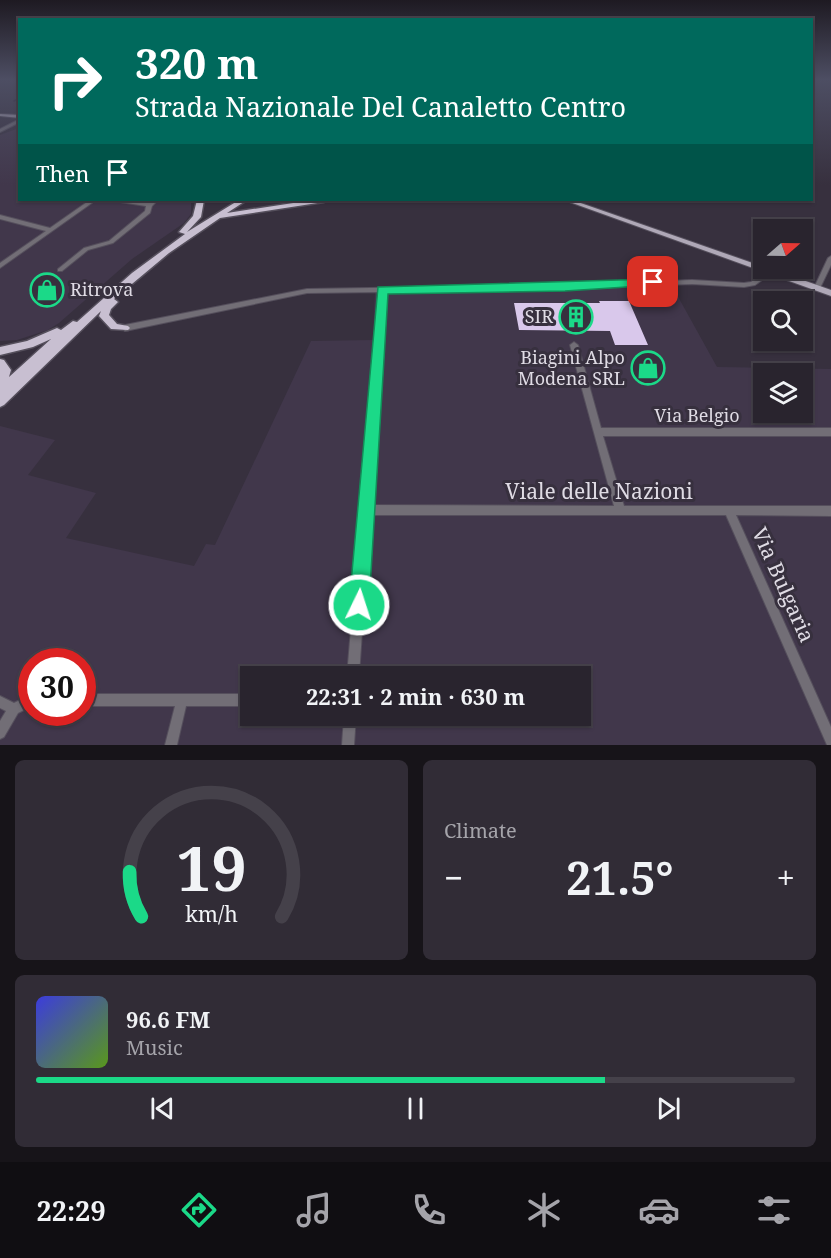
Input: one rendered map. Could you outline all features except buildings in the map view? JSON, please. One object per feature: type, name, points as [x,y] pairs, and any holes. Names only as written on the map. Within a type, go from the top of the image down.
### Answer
[{"type":"highway","points":[[183,232],[197,217],[200,201]]},
{"type":"highway","points":[[0,402],[61,340],[75,322],[112,288],[183,232],[233,201]]},
{"type":"highway","points":[[0,389],[138,273],[207,221],[241,201]]},
{"type":"highway","points":[[207,221],[233,213],[317,201]]},
{"type":"highway","points":[[125,328],[114,327],[104,316],[107,308],[137,279],[138,273]]},
{"type":"highway","points":[[0,351],[43,339],[75,322]]},
{"type":"highway","points":[[0,363],[6,370],[0,389]]},
{"type":"main road","points":[[0,124],[18,120]]},
{"type":"main road","points":[[570,201],[618,216]]},
{"type":"main road","points":[[579,201],[753,265]]},
{"type":"main road","points":[[791,279],[831,292]]},
{"type":"street","points":[[0,124],[18,120]]},
{"type":"street","points":[[0,124],[18,127]]},
{"type":"street","points":[[0,266],[92,201]]},
{"type":"street","points":[[125,201],[149,206]]},
{"type":"street","points":[[60,270],[86,249],[111,242],[148,212],[149,206],[154,201]]},
{"type":"street","points":[[0,217],[50,230]]},
{"type":"street","points":[[817,288],[831,258]]},
{"type":"street","points":[[125,328],[301,292],[680,282],[744,285],[753,284],[760,279]]},
{"type":"street","points":[[354,666],[382,290]]},
{"type":"street","points":[[574,345],[620,510]]},
{"type":"street","name":"Via Belgio","points":[[599,432],[831,432]]},
{"type":"street","name":"Viale delle Nazioni","points":[[366,510],[831,511]]},
{"type":"street","name":"Via Bulgaria","points":[[729,511],[831,741]]},
{"type":"street","points":[[96,700],[240,700]]},
{"type":"street","points":[[171,745],[182,700]]},
{"type":"street","points":[[0,702],[14,709]]},
{"type":"street","points":[[0,733],[14,709],[18,707]]},
{"type":"street","points":[[348,745],[349,726]]},
{"type":"shaded area","points":[[18,128],[18,201],[191,201],[191,214],[184,223],[132,259],[59,323],[48,330],[17,340],[0,341],[0,135]]},
{"type":"shaded area","points":[[671,284],[717,367],[753,368],[753,423],[813,423],[813,369],[831,369],[831,745],[0,745],[0,426],[55,440],[28,475],[96,493],[66,538],[194,566],[206,544],[215,545],[311,341],[373,340],[375,292]]},
{"type":"place","name":"Ritrova","points":[[47,290]]},
{"type":"place","name":"SIR","points":[[576,317]]},
{"type":"place","name":"Biagini Alpo Modena SRL","points":[[648,368]]},
{"type":"route","points":[[359,605],[382,290],[565,287],[653,282]]}]
